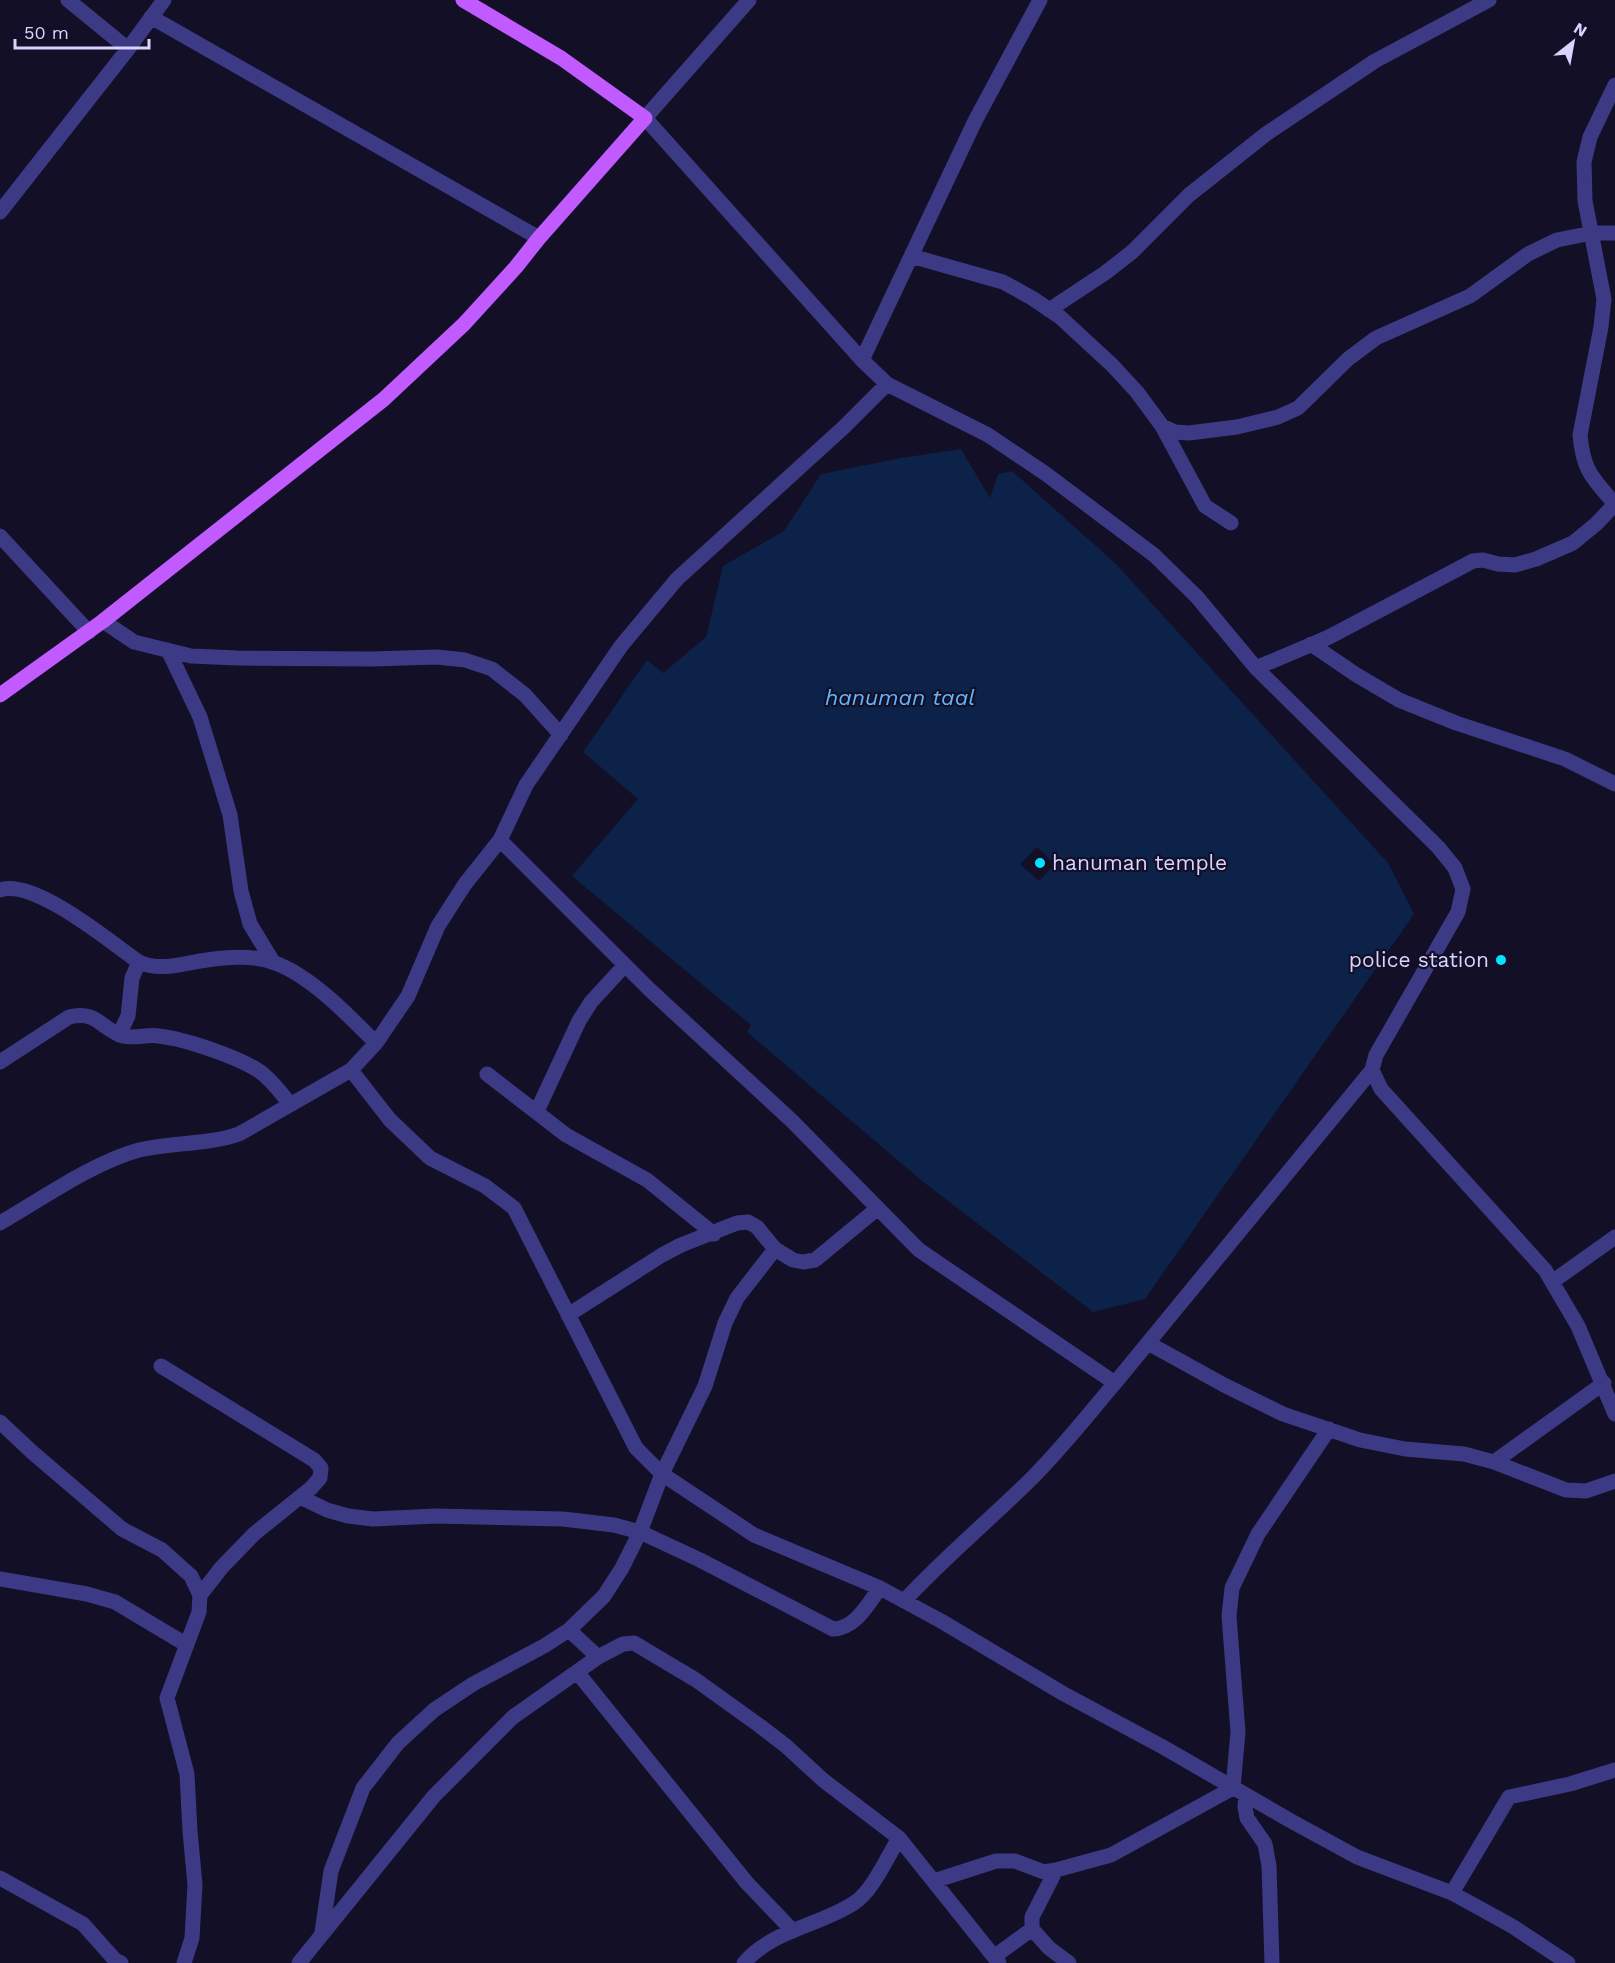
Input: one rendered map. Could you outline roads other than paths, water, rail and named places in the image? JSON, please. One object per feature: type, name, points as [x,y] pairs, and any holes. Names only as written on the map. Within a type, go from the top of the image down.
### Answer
[{"type":"main road","points":[[0,695],[89,632],[384,399],[464,324],[645,118],[561,58],[463,0]]},
{"type":"street","points":[[68,0],[128,49]]},
{"type":"street","points":[[0,212],[164,0]]},
{"type":"street","points":[[749,0],[645,118],[862,360],[887,384],[988,435],[1100,512],[1154,555],[1197,597],[1256,668],[1438,847],[1455,868],[1463,889],[1458,912],[1376,1055],[1372,1070],[1070,1437],[1028,1482],[934,1569],[904,1601]]},
{"type":"street","points":[[862,360],[975,121],[1040,0]]},
{"type":"street","points":[[1049,310],[1123,259],[1189,195],[1266,134],[1375,61],[1489,0]]},
{"type":"street","points":[[151,17],[539,238]]},
{"type":"street","points":[[1256,668],[1329,637],[1473,561],[1483,560],[1515,565],[1573,543],[1596,524],[1613,498],[1589,475],[1581,452],[1580,435],[1601,327],[1604,299],[1585,201],[1584,162],[1590,137],[1615,85]]},
{"type":"street","points":[[1162,426],[1175,432],[1189,433],[1237,427],[1278,417],[1298,408],[1347,359],[1376,338],[1470,296],[1528,254],[1557,240],[1592,233],[1615,233]]},
{"type":"street","points":[[911,256],[1003,282],[1032,297],[1049,310],[1112,365],[1137,392],[1162,426],[1205,506],[1231,523]]},
{"type":"street","points":[[0,1223],[105,1162],[164,1145],[220,1140],[239,1134],[351,1070],[376,1043],[408,996],[438,926],[465,884],[500,840],[526,785],[621,646],[677,579],[844,427],[887,384]]},
{"type":"street","points":[[0,536],[89,632]]},
{"type":"street","points":[[103,621],[134,642],[191,656],[372,659],[437,657],[465,660],[492,669],[525,695],[561,735]]},
{"type":"street","points":[[1311,644],[1399,700],[1456,723],[1565,759],[1615,783]]},
{"type":"street","points":[[168,650],[200,717],[230,815],[241,891],[250,924],[273,962]]},
{"type":"street","points":[[500,840],[625,965],[792,1121],[919,1251],[1115,1383]]},
{"type":"street","points":[[0,890],[21,889],[57,904],[148,966],[163,968],[209,960],[249,958],[273,962],[293,971],[318,990],[347,1013],[376,1043]]},
{"type":"street","points":[[119,1035],[128,1016],[132,978],[139,962]]},
{"type":"street","points":[[537,1112],[579,1021],[591,1002],[625,965]]},
{"type":"street","points":[[0,1062],[69,1017],[81,1014],[94,1018],[119,1035],[134,1038],[158,1035],[203,1047],[235,1060],[259,1071],[290,1104]]},
{"type":"street","points":[[351,1070],[390,1120],[430,1158],[485,1186],[514,1208],[636,1448],[662,1474],[754,1535],[880,1588],[941,1621],[1064,1694],[1163,1747],[1357,1857],[1452,1893],[1512,1926],[1568,1963]]},
{"type":"street","points":[[1372,1070],[1381,1089],[1545,1270],[1578,1326],[1613,1404]]},
{"type":"street","points":[[487,1074],[566,1135],[647,1180],[714,1234]]},
{"type":"street","points":[[568,1315],[662,1255],[737,1223],[748,1222],[756,1227],[775,1249],[793,1260],[803,1262],[815,1260],[878,1208]]},
{"type":"street","points":[[1552,1282],[1615,1237]]},
{"type":"street","points":[[322,1933],[331,1871],[363,1788],[398,1743],[434,1710],[473,1684],[569,1630],[604,1596],[622,1568],[640,1532],[662,1474],[705,1386],[725,1323],[737,1298],[775,1249]]},
{"type":"street","points":[[1148,1343],[1283,1414],[1360,1440],[1405,1449],[1464,1454],[1494,1462],[1566,1490],[1586,1491],[1615,1481]]},
{"type":"street","points":[[161,1366],[314,1460],[321,1468],[320,1478],[254,1533],[222,1567],[200,1595]]},
{"type":"street","points":[[1494,1462],[1603,1383]]},
{"type":"street","points":[[0,1422],[122,1529],[162,1550],[191,1576],[200,1595],[200,1612],[167,1698],[188,1774],[195,1885],[192,1938],[184,1963]]},
{"type":"street","points":[[1272,1963],[1269,1866],[1265,1844],[1247,1818],[1240,1792],[1229,1616],[1232,1588],[1258,1534],[1329,1429]]},
{"type":"street","points":[[300,1497],[327,1510],[348,1516],[373,1519],[436,1516],[563,1519],[614,1525],[640,1532],[700,1560],[833,1629],[844,1629],[856,1619],[880,1588]]},
{"type":"street","points":[[0,1579],[87,1594],[115,1602],[187,1645]]},
{"type":"street","points":[[569,1630],[598,1658]]},
{"type":"street","points":[[299,1963],[434,1796],[513,1717],[598,1658],[623,1644],[634,1643],[646,1648],[696,1680],[760,1726],[823,1780],[899,1838],[997,1960],[1032,1929]]},
{"type":"street","points":[[577,1672],[747,1883],[792,1930]]},
{"type":"street","points":[[1452,1893],[1509,1797],[1570,1784],[1615,1770]]},
{"type":"street","points":[[934,1881],[996,1861],[1015,1861],[1044,1872],[1111,1855],[1240,1792]]},
{"type":"street","points":[[744,1963],[761,1948],[792,1930],[856,1902],[899,1838]]},
{"type":"street","points":[[1056,1870],[1032,1917],[1032,1929],[1049,1948],[1069,1963]]},
{"type":"street","points":[[0,1878],[83,1924],[115,1960],[121,1963]]},
{"type":"water","name":"hanuman taal","points":[[961,449],[990,498],[998,474],[1012,471],[1116,564],[1388,863],[1414,914],[1145,1299],[1093,1312],[922,1181],[747,1032],[751,1025],[572,876],[638,799],[583,752],[647,660],[663,673],[706,637],[723,566],[784,531],[821,474]],"holes":[[[1037,847],[1055,864],[1039,881],[1020,864]]]},
{"type":"place","name":"hanuman temple","points":[[1040,863]]},
{"type":"place","name":"police station","points":[[1501,960]]}]
